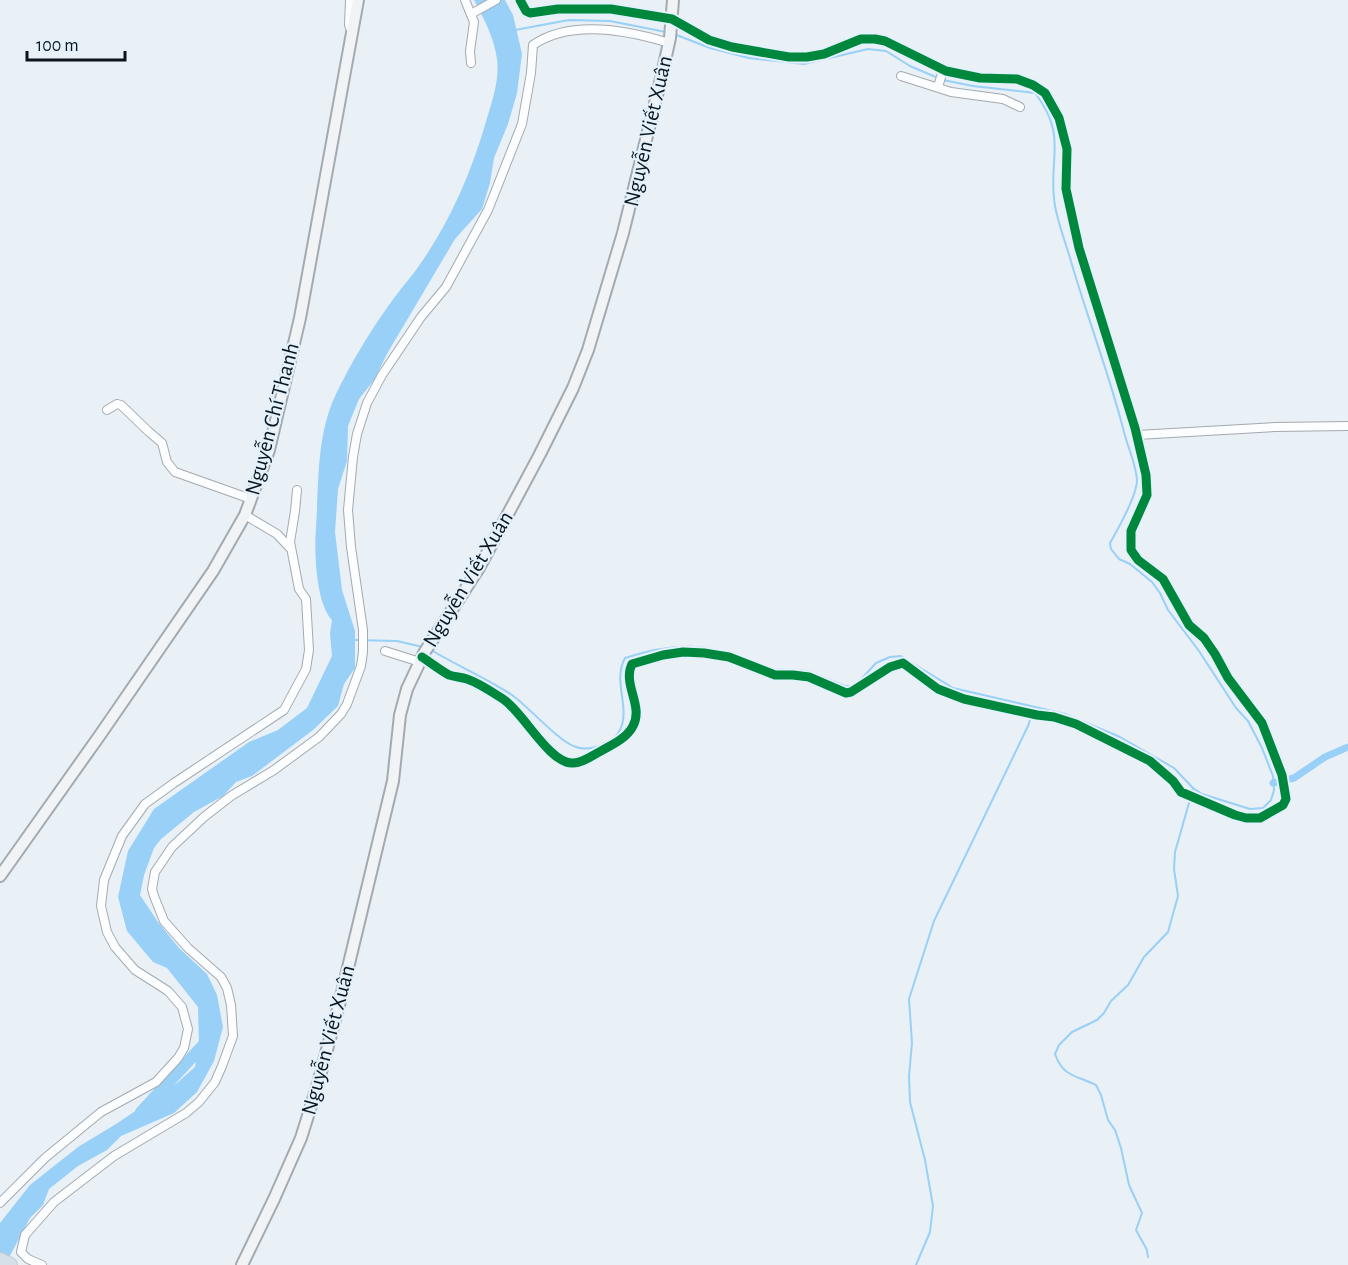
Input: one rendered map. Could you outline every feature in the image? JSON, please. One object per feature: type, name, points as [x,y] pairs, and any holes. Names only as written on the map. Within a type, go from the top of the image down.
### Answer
[{"type":"highway","points":[[0,1260],[10,1265]]},
{"type":"street","points":[[350,0],[349,25],[352,34]]},
{"type":"street","name":"Nguyễn Chí Thanh","points":[[0,876],[213,571],[245,515],[269,450],[300,318],[358,0]]},
{"type":"street","points":[[465,0],[474,22],[470,51],[471,63]]},
{"type":"street","points":[[471,14],[496,0]]},
{"type":"street","points":[[520,0],[530,13],[558,9],[611,9],[672,22],[709,40],[732,47],[789,57],[824,54],[861,39],[885,41],[941,78],[960,94],[995,96],[1012,101],[1020,107]]},
{"type":"street","name":"Nguyễn Viết Xuân","points":[[242,1265],[297,1146],[317,1086],[342,994],[393,781],[402,705],[422,658],[479,568],[540,454],[573,388],[588,350],[623,233],[669,41],[673,0]]},
{"type":"street","points":[[42,1265],[28,1259],[21,1252],[25,1236],[32,1226],[54,1202],[81,1179],[114,1156],[186,1113],[199,1102],[215,1082],[231,1045],[234,1028],[227,988],[221,977],[174,934],[159,913],[152,889],[158,864],[179,840],[225,800],[292,758],[319,737],[341,714],[350,698],[363,658],[363,630],[348,510],[357,434],[368,403],[382,375],[421,318],[446,287],[488,210],[519,134],[531,73],[533,45],[549,35],[591,30],[669,41]]},
{"type":"street","points":[[386,651],[422,658],[449,675],[470,680],[505,700],[550,751],[562,761],[575,763],[608,747],[628,733],[635,721],[637,706],[629,674],[632,664],[648,658],[683,652],[729,657],[775,675],[809,678],[846,693],[890,667],[903,663],[938,689],[964,699],[1037,716],[1066,720],[1143,757],[1165,773],[1186,795],[1235,814],[1254,819],[1283,805],[1286,799],[1286,788],[1262,723],[1228,678],[1204,638],[1189,625],[1163,579],[1133,555],[1131,550],[1131,531],[1147,495],[1146,475],[1136,432],[1079,248],[1066,189],[1066,140],[1055,109],[1045,93],[1026,82],[1007,78],[901,76]]},
{"type":"street","points":[[107,410],[117,404],[121,405],[162,443],[167,462],[176,472],[251,499]]},
{"type":"street","points":[[1136,432],[1348,426]]},
{"type":"street","points":[[0,1203],[45,1158],[101,1112],[156,1083],[178,1058],[183,1048],[188,1029],[182,1007],[168,991],[135,970],[115,947],[107,932],[101,906],[104,880],[122,836],[145,804],[284,710],[306,669],[309,650],[306,599],[299,589],[290,548],[297,490]]},
{"type":"street","points":[[245,515],[277,534],[286,541],[290,548]]},
{"type":"water","points":[[474,0],[505,0],[513,15],[522,54],[517,93],[508,124],[494,158],[490,183],[482,209],[455,239],[388,352],[374,380],[359,399],[348,426],[347,461],[338,489],[335,532],[342,590],[355,631],[355,668],[344,684],[338,706],[313,730],[252,776],[236,782],[223,796],[194,812],[161,839],[154,848],[144,875],[140,895],[179,948],[207,974],[217,995],[223,1027],[214,1061],[197,1092],[174,1113],[121,1136],[107,1150],[78,1166],[49,1189],[43,1205],[30,1218],[5,1265],[0,1265],[0,1223],[30,1185],[78,1147],[177,1083],[195,1067],[199,1045],[198,1007],[167,968],[153,962],[127,931],[118,897],[128,851],[154,809],[249,742],[278,730],[307,708],[332,656],[330,633],[332,620],[322,602],[319,590],[315,550],[320,460],[325,426],[336,394],[354,360],[367,337],[435,242],[460,194],[474,160],[494,93],[498,68],[491,36]]},
{"type":"waterway","points":[[515,30],[569,20],[610,21],[666,32]]},
{"type":"waterway","points":[[674,34],[710,48],[749,58],[804,64],[868,49],[886,51],[910,66],[938,78]]},
{"type":"waterway","points":[[769,669],[807,671],[845,686],[855,686],[876,663],[890,657],[901,656],[953,688],[1065,714],[1120,737],[1174,768],[1202,794],[1250,809],[1263,808],[1271,800],[1274,790],[1273,776],[1248,721],[1236,708],[1199,651],[1168,610],[1152,582],[1130,564],[1119,559],[1111,549],[1110,543],[1134,494],[1137,480],[1134,462],[1112,388],[1058,219],[1053,190],[1054,136],[1045,109],[1035,93],[943,80]]},
{"type":"waterway","points":[[355,640],[397,641],[423,647]]},
{"type":"waterway","points":[[431,650],[512,695],[561,738],[581,748],[601,745],[612,739],[620,730],[624,712],[620,676],[625,658],[659,649],[691,647],[723,652],[756,664]]},
{"type":"waterway","points":[[916,1265],[930,1232],[933,1206],[925,1160],[910,1102],[909,1076],[912,1043],[909,999],[934,921],[1028,726],[1034,707]]},
{"type":"waterway","points":[[1273,783],[1294,778],[1325,757],[1348,747]]},
{"type":"waterway","points":[[1148,1257],[1147,1250],[1136,1230],[1142,1213],[1129,1185],[1121,1148],[1115,1130],[1108,1120],[1101,1095],[1096,1085],[1066,1071],[1058,1062],[1055,1054],[1059,1045],[1072,1032],[1097,1020],[1104,1013],[1111,1001],[1128,985],[1144,957],[1168,932],[1178,896],[1174,869],[1175,852],[1193,789]]},
{"type":"waterway","points":[[141,1112],[209,1039]]},
{"type":"cycle path","points":[[422,657],[449,675],[472,681],[503,699],[511,705],[554,755],[563,761],[572,763],[583,761],[614,744],[623,738],[633,726],[636,711],[629,679],[632,664],[663,655],[683,652],[704,653],[729,657],[775,675],[809,677],[846,693],[890,667],[903,663],[938,689],[964,699],[1054,717],[1076,724],[1150,761],[1173,781],[1181,792],[1235,815],[1260,818],[1283,805],[1286,799],[1282,775],[1262,723],[1228,678],[1204,638],[1189,625],[1163,579],[1138,560],[1131,550],[1131,531],[1147,495],[1146,475],[1135,428],[1079,248],[1066,189],[1067,149],[1059,118],[1045,93],[1017,79],[980,78],[946,71],[885,41],[875,39],[861,39],[824,54],[789,57],[732,47],[709,40],[672,19],[611,9],[558,9],[530,13],[526,11],[520,0]]}]
